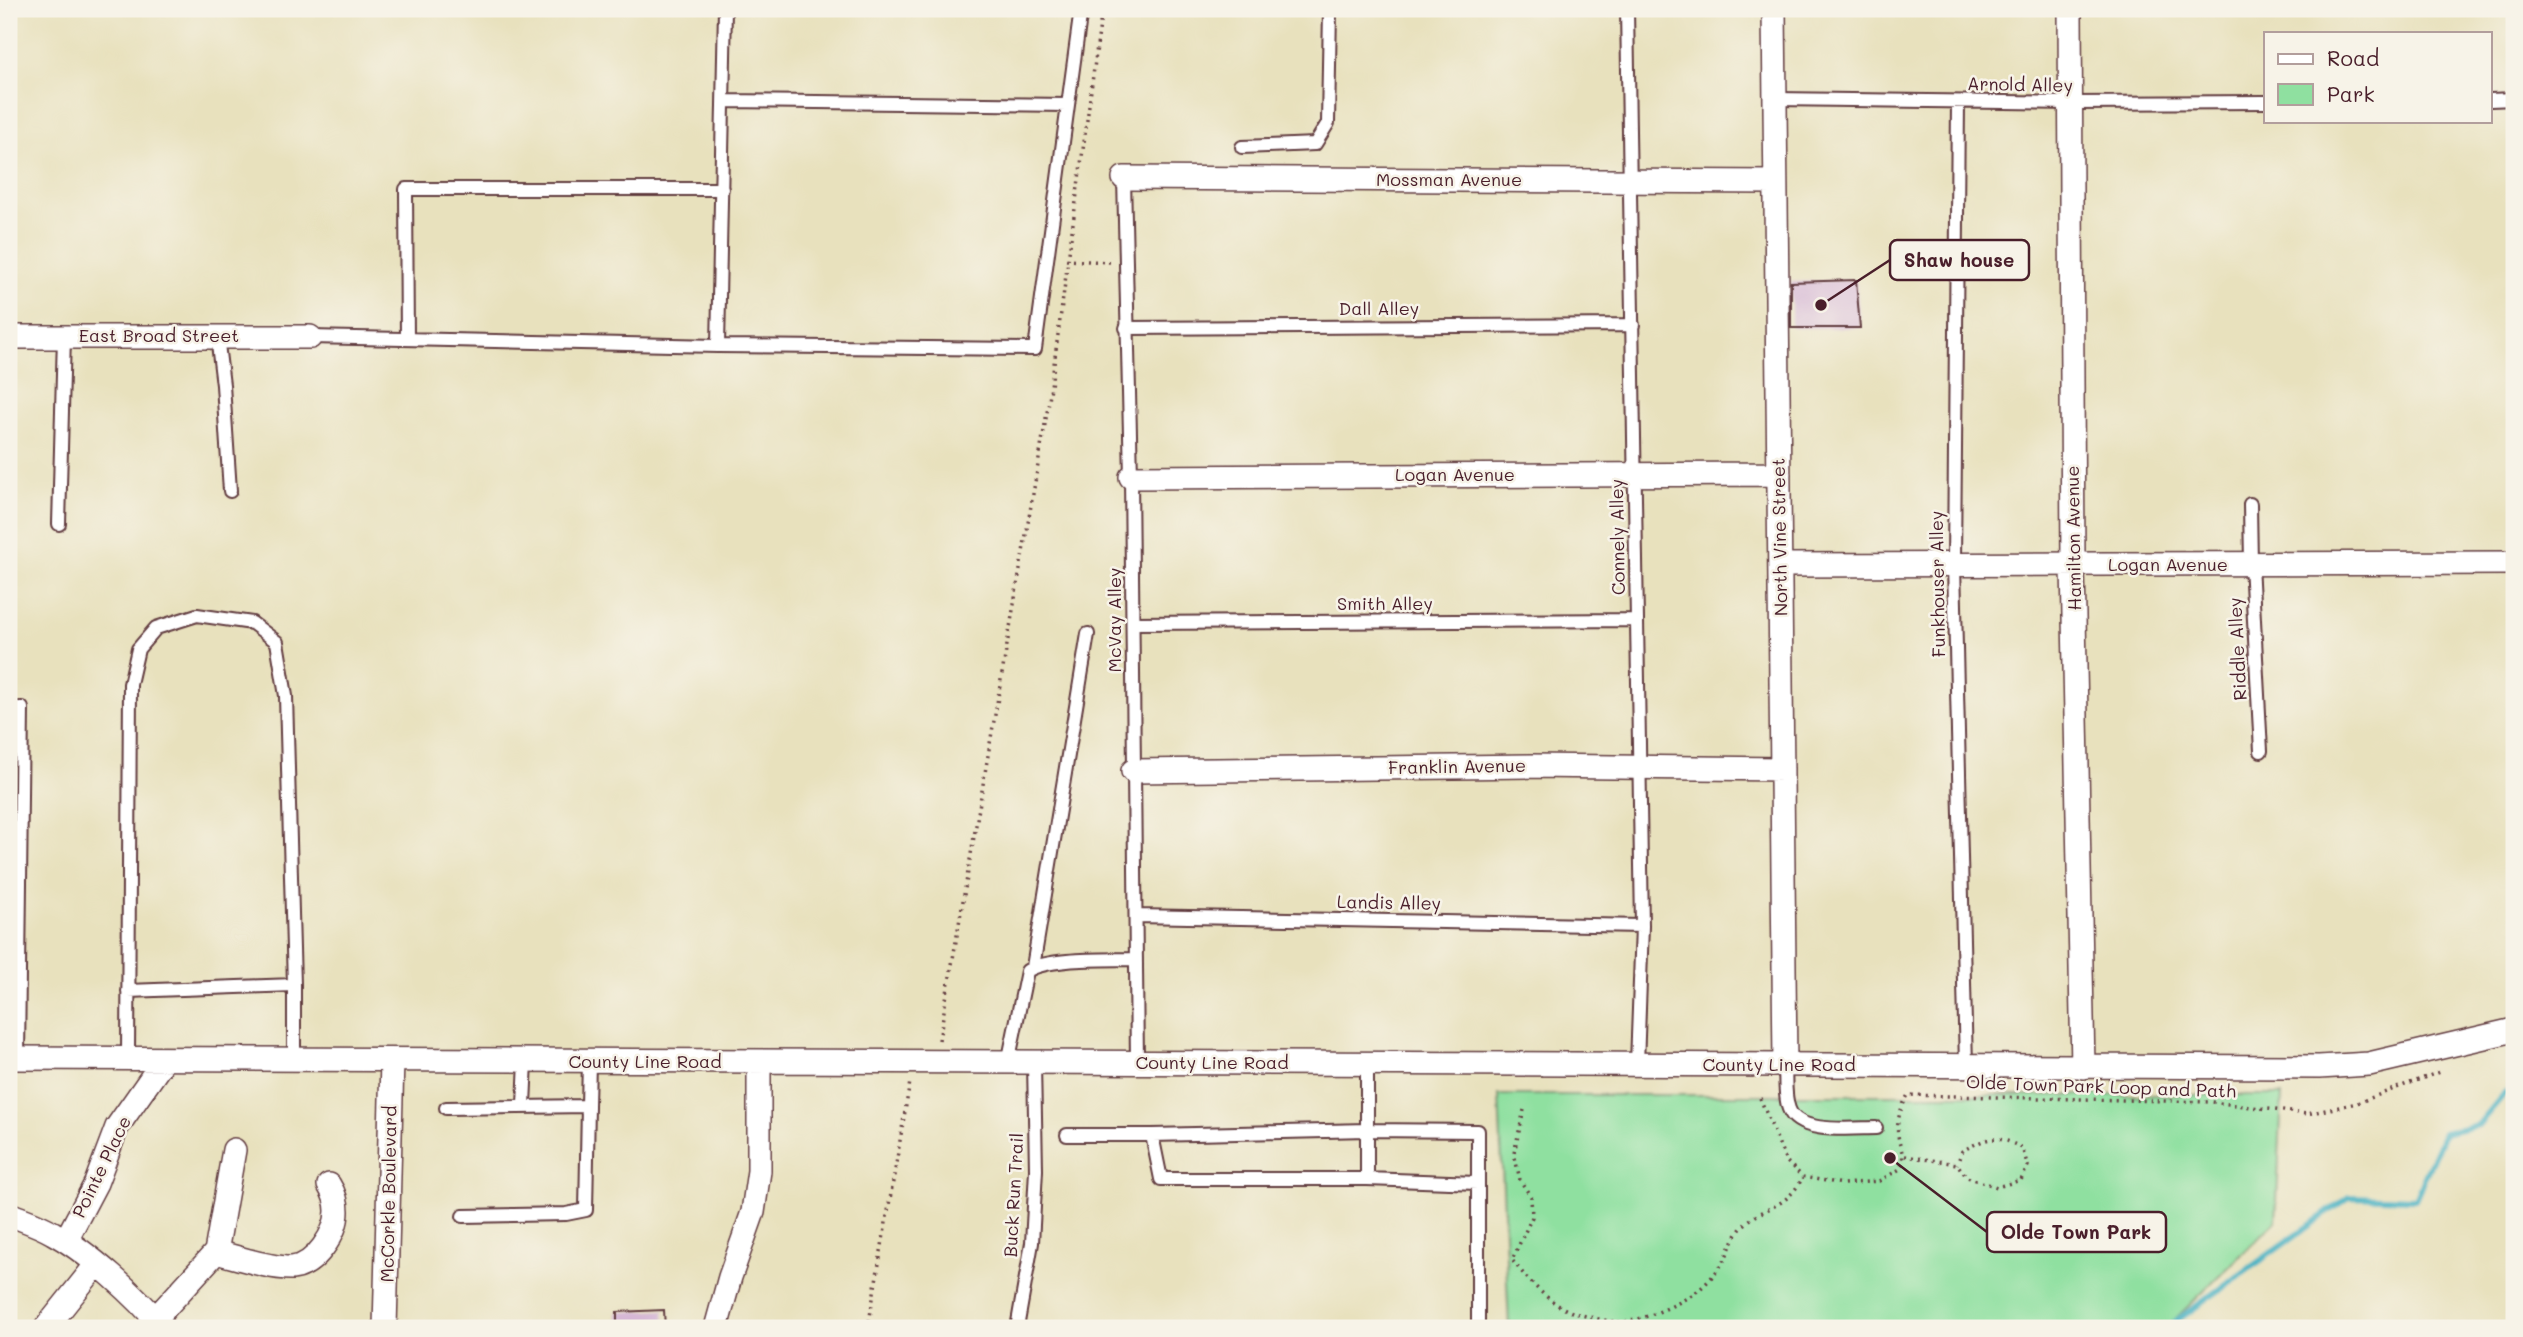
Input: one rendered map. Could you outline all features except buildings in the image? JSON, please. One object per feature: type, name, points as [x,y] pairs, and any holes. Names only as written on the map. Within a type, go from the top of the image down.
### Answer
[{"type":"street","name":"North Vine Street","points":[[1774,9],[1785,1065]]},
{"type":"street","name":"Hamilton Avenue","points":[[2070,9],[2073,565],[2083,1067]]},
{"type":"street","name":"Mossman Avenue","points":[[1124,178],[1775,182]]},
{"type":"street","name":"East Broad Street","points":[[9,337],[310,337]]},
{"type":"street","name":"Logan Avenue","points":[[1131,477],[1779,474]]},
{"type":"street","name":"Logan Avenue","points":[[1780,565],[2514,563]]},
{"type":"street","name":"Franklin Avenue","points":[[1133,771],[1531,766],[1782,769]]},
{"type":"street","name":"County Line Road","points":[[13,1058],[2319,1067],[2369,1064],[2514,1030]]},
{"type":"street","name":"Pointe Place","points":[[66,1240],[96,1183],[117,1127],[164,1060]]},
{"type":"street","name":"McCorkle Boulevard","points":[[386,1328],[392,1060]]},
{"type":"street","points":[[716,1328],[730,1277],[753,1212],[758,1171],[759,1062]]},
{"type":"street","points":[[159,1324],[216,1252],[234,1150]]},
{"type":"street","points":[[216,1252],[294,1268],[311,1260],[328,1240],[335,1226],[335,1195],[329,1185]]},
{"type":"street","name":"Pointe Place","points":[[9,1214],[66,1240],[97,1264],[159,1324]]},
{"type":"street","points":[[46,1328],[97,1264]]},
{"type":"lane","points":[[718,346],[725,9]]},
{"type":"lane","points":[[310,337],[718,346],[1035,349],[1081,9]]},
{"type":"lane","points":[[1242,147],[1315,145],[1328,122],[1330,9]]},
{"type":"lane","name":"Connely Alley","points":[[1628,9],[1642,926],[1637,1064]]},
{"type":"lane","name":"Arnold Alley","points":[[1774,99],[2071,103],[2264,102]]},
{"type":"lane","points":[[2492,100],[2514,99]]},
{"type":"lane","points":[[724,101],[1068,105]]},
{"type":"lane","name":"Funkhouser Alley","points":[[1958,102],[1954,564],[1966,1066]]},
{"type":"lane","name":"McVay Alley","points":[[1124,178],[1131,477],[1137,1063]]},
{"type":"lane","points":[[407,339],[406,189],[722,189]]},
{"type":"lane","name":"Dall Alley","points":[[1126,328],[1633,325]]},
{"type":"lane","points":[[59,524],[64,336]]},
{"type":"lane","points":[[217,336],[230,491]]},
{"type":"lane","name":"Riddle Alley","points":[[2250,504],[2261,751]]},
{"type":"lane","points":[[128,1059],[130,684],[138,649],[156,628],[197,615],[252,623],[277,642],[286,696],[294,1060]]},
{"type":"lane","name":"Smith Alley","points":[[1133,623],[1637,620]]},
{"type":"lane","points":[[1033,967],[1088,634]]},
{"type":"lane","points":[[9,709],[22,708],[13,1058]]},
{"type":"lane","name":"Landis Alley","points":[[1136,916],[1642,926]]},
{"type":"lane","points":[[1008,1063],[1027,971],[1050,963],[1136,959]]},
{"type":"lane","points":[[128,991],[294,985]]},
{"type":"lane","points":[[524,1105],[526,1061]]},
{"type":"lane","points":[[463,1216],[566,1214],[586,1210],[589,1061]]},
{"type":"lane","name":"Buck Run Trail","points":[[1017,1328],[1032,1243],[1036,1170],[1034,1063]]},
{"type":"lane","points":[[1367,1063],[1367,1179]]},
{"type":"lane","points":[[1785,1065],[1789,1109],[1798,1122],[1814,1127],[1876,1128]]},
{"type":"lane","points":[[446,1108],[589,1106]]},
{"type":"lane","points":[[1067,1135],[1478,1131],[1478,1328]]},
{"type":"lane","points":[[1152,1135],[1161,1179],[1367,1179],[1477,1183]]},
{"type":"path","points":[[868,1328],[910,1079],[938,1050],[1049,401],[1102,9]]},
{"type":"path","points":[[1066,260],[1124,262]]},
{"type":"path","name":"Olde Town Park Loop and Path","points":[[1905,1156],[1898,1136],[1899,1112],[1908,1095],[2212,1102],[2307,1114],[2357,1103],[2446,1070]]},
{"type":"path","points":[[1760,1098],[1786,1161],[1803,1177],[1843,1184],[1879,1181],[1899,1170],[1905,1156],[1958,1164],[1967,1177],[1997,1187],[2021,1181],[2028,1166],[2022,1148],[2002,1138],[1979,1142],[1962,1151],[1958,1164]]},
{"type":"path","points":[[1524,1110],[1514,1153],[1520,1180],[1531,1197],[1532,1217],[1512,1260],[1548,1298],[1571,1312],[1619,1322],[1668,1309],[1700,1289],[1723,1262],[1740,1229],[1753,1218],[1779,1206],[1797,1189],[1803,1177]]},
{"type":"green space","points":[[1499,1095],[2282,1095],[2276,1221],[2166,1328],[1509,1328]]},
{"type":"waterway","points":[[2158,1328],[2169,1326],[2349,1197],[2415,1199],[2444,1133],[2478,1125],[2505,1093],[2514,1091]]},
{"type":"place","name":"Shaw house","points":[[1821,305]]},
{"type":"place","name":"Olde Town Park","points":[[1890,1158]]}]
